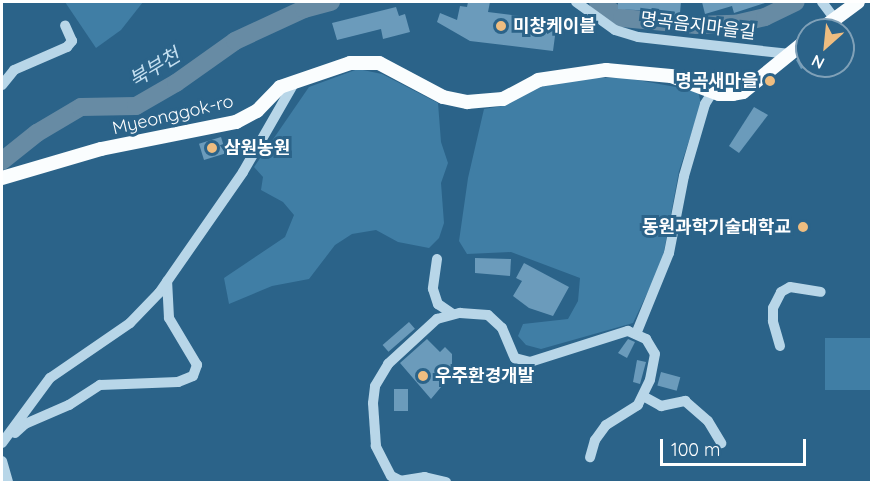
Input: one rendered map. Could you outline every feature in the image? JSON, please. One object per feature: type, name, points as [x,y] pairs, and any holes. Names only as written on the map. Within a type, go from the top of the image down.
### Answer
[{"type":"main road","points":[[834,18],[858,2]]},
{"type":"main road","name":"Myeonggok-ro","points":[[2,178],[101,149],[236,122],[257,111],[280,87],[333,66],[359,62],[379,63],[443,97],[467,102],[503,99],[538,80],[606,70],[671,76],[713,90],[743,92],[795,50]]},
{"type":"street","name":"명곡음지마을길","points":[[576,2],[615,30],[638,37],[790,54]]},
{"type":"street","points":[[822,2],[834,18]]},
{"type":"street","points":[[2,85],[14,70],[68,47],[72,41],[65,25]]},
{"type":"street","points":[[2,443],[50,378],[130,323],[167,281],[243,172],[296,80]]},
{"type":"street","points":[[636,334],[669,253],[684,176],[705,104],[713,90]]},
{"type":"street","points":[[437,258],[433,289],[438,304],[453,314]]},
{"type":"street","points":[[2,448],[25,424],[69,405],[100,385],[178,382],[193,376],[197,365],[169,318],[167,281]]},
{"type":"street","points":[[780,346],[773,321],[773,308],[781,292],[790,286],[821,292]]},
{"type":"street","points":[[446,483],[426,477],[410,481],[391,476],[383,465],[373,424],[375,386],[388,364],[437,319],[453,314],[488,315],[502,328],[515,358],[530,362],[609,335],[628,331],[646,339],[655,354],[643,396],[638,405],[606,425],[594,440],[590,457]]},
{"type":"street","points":[[643,396],[661,406],[685,401],[708,421],[721,443]]},
{"type":"street","points":[[2,460],[8,483]]},
{"type":"shaded area","points":[[65,2],[143,2],[121,30],[96,48]]},
{"type":"shaded area","points":[[358,69],[382,74],[438,103],[441,142],[448,163],[441,183],[444,223],[439,238],[429,248],[398,242],[376,230],[352,234],[335,245],[309,279],[272,286],[229,304],[224,278],[285,237],[294,215],[283,202],[261,190],[263,177],[254,167],[309,87]]},
{"type":"shaded area","points":[[589,78],[626,78],[698,91],[701,104],[679,171],[662,262],[633,323],[541,349],[526,345],[518,336],[523,324],[568,319],[578,301],[580,278],[511,252],[467,254],[459,241],[468,178],[484,109],[502,106],[539,87]]},
{"type":"shaded area","points":[[825,338],[871,338],[871,390],[825,390]]},
{"type":"building","name":"미창케이블","points":[[468,2],[490,2],[488,12],[557,21],[553,51],[470,41],[437,22],[440,13],[457,20],[460,6],[467,7]]},
{"type":"building","points":[[618,2],[681,2],[677,18],[654,16],[654,11],[618,9]]},
{"type":"building","points":[[702,2],[765,3],[734,13],[732,6],[705,14]]},
{"type":"building","points":[[396,7],[399,16],[405,14],[410,32],[383,39],[381,29],[337,40],[332,23]]},
{"type":"building","points":[[754,107],[768,115],[739,153],[729,146]]},
{"type":"building","name":"삼원농원","points":[[221,137],[226,153],[204,160],[199,144]]},
{"type":"building","points":[[475,258],[511,259],[510,276],[475,273]]},
{"type":"building","points":[[524,263],[569,287],[553,316],[529,308],[513,296],[522,281],[516,278]]},
{"type":"building","points":[[409,322],[415,329],[388,352],[383,345]]},
{"type":"building","points":[[427,339],[440,352],[445,347],[452,354],[452,374],[431,399],[400,363]]},
{"type":"building","points":[[628,339],[635,342],[627,358],[618,353]]},
{"type":"building","points":[[637,360],[646,362],[640,384],[633,382]]},
{"type":"building","points":[[661,372],[680,377],[677,391],[657,386]]},
{"type":"building","points":[[394,389],[408,389],[408,411],[394,411]]},
{"type":"waterway","name":"북부천","points":[[2,161],[37,133],[81,107],[136,106],[176,83],[235,41],[304,9],[331,2]]},
{"type":"waterway","name":"북부천","points":[[598,2],[622,18],[697,25],[735,24],[765,17],[796,2]]},
{"type":"place","name":"미창케이블","points":[[501,26]]},
{"type":"place","name":"명곡새마을","points":[[770,81]]},
{"type":"place","name":"삼원농원","points":[[212,148]]},
{"type":"place","name":"동원과학기술대학교","points":[[803,227]]},
{"type":"place","name":"우주환경개발","points":[[423,376]]}]
